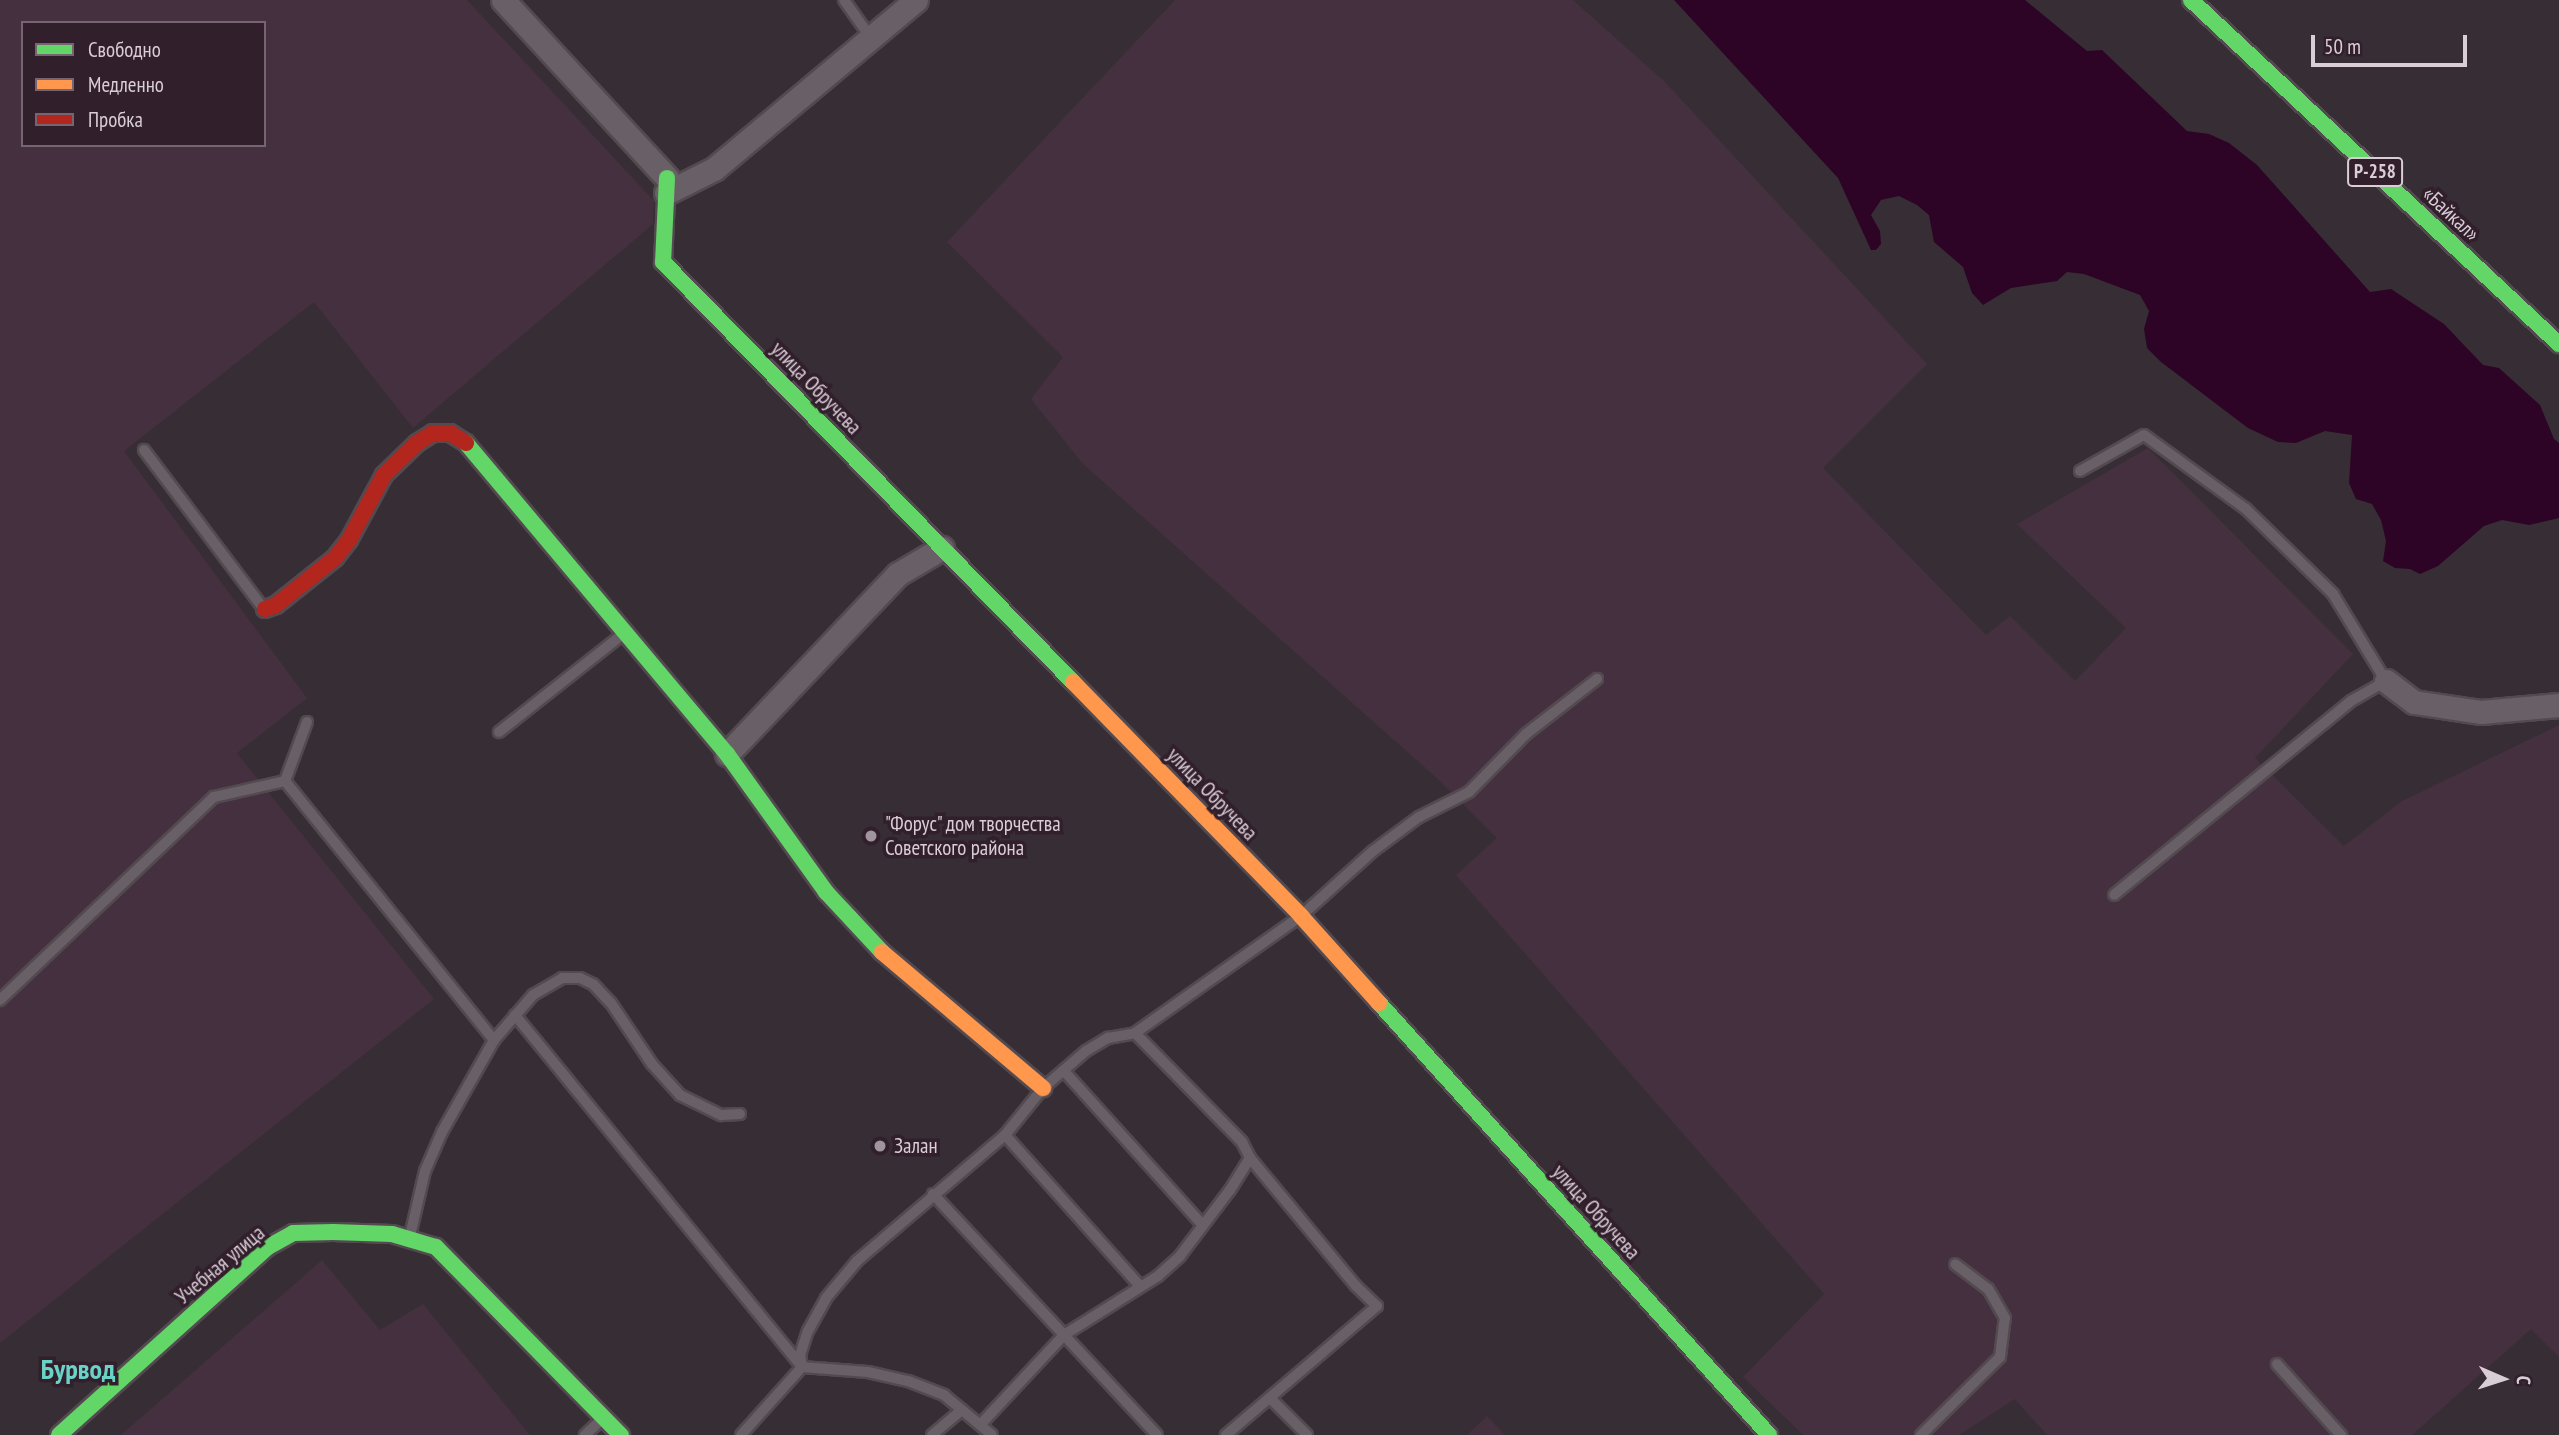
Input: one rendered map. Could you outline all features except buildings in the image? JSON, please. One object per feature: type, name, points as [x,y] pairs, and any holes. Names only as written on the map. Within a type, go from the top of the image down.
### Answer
[{"type":"main road","name":"«Байкал»","points":[[2191,0],[2559,344]]},
{"type":"main road","name":"улица Обручева","points":[[666,185],[663,262],[1301,916],[1769,1435]]},
{"type":"main road","points":[[265,609],[276,605],[335,558],[349,540],[384,475],[416,443],[433,433],[450,433],[462,439],[726,754],[826,892],[866,938],[1042,1088]]},
{"type":"main road","name":"Учебная улица","points":[[60,1435],[277,1242],[293,1233],[333,1231],[392,1234],[436,1247],[621,1435]]},
{"type":"street","points":[[503,0],[666,185],[714,169],[916,0]]},
{"type":"street","points":[[726,754],[898,574],[942,548]]},
{"type":"street","points":[[2386,681],[2414,702],[2481,712],[2559,705]]},
{"type":"lane","points":[[844,0],[871,38]]},
{"type":"lane","points":[[2080,471],[2144,435],[2246,509],[2333,594],[2386,681],[2351,701],[2114,895]]},
{"type":"lane","points":[[144,450],[255,602],[265,609]]},
{"type":"lane","points":[[499,732],[625,633]]},
{"type":"lane","points":[[802,1367],[800,1355],[808,1331],[826,1298],[857,1261],[1005,1135],[1042,1088],[1086,1051],[1108,1038],[1135,1033],[1301,916],[1391,837],[1419,817],[1469,792],[1525,734],[1597,679]]},
{"type":"lane","points":[[285,781],[307,722]]},
{"type":"lane","points":[[0,1000],[214,797],[285,781]]},
{"type":"lane","points":[[285,781],[494,1040]]},
{"type":"lane","points":[[409,1239],[425,1171],[442,1132],[494,1040],[548,983],[562,978],[580,978],[593,984],[611,1003],[645,1056],[680,1095],[721,1115],[740,1114]]},
{"type":"lane","points":[[515,1015],[802,1367],[867,1372],[908,1381],[944,1395],[992,1435]]},
{"type":"lane","points":[[1135,1033],[1242,1142],[1250,1158],[1356,1286],[1377,1306],[1226,1435]]},
{"type":"lane","points":[[1064,1071],[1202,1224]]},
{"type":"lane","points":[[1005,1135],[1139,1285]]},
{"type":"lane","points":[[981,1424],[1064,1335],[1139,1285],[1158,1276],[1180,1256],[1230,1190],[1250,1158]]},
{"type":"lane","points":[[933,1194],[1157,1435]]},
{"type":"lane","points":[[1921,1435],[2000,1357],[2005,1328],[2001,1310],[1988,1289],[1955,1264]]},
{"type":"lane","points":[[2277,1364],[2341,1435]]},
{"type":"lane","points":[[741,1435],[802,1367]]},
{"type":"lane","points":[[1271,1399],[1307,1435]]},
{"type":"lane","points":[[932,1435],[962,1410]]},
{"type":"lane","points":[[585,1435],[603,1418]]},
{"type":"shaded area","points":[[0,0],[467,0],[654,201],[653,224],[413,428],[314,302],[124,451],[307,698],[237,753],[434,999],[0,1343]]},
{"type":"shaded area","points":[[1175,0],[1573,0],[1664,81],[1927,364],[1823,468],[1986,635],[2010,616],[2075,681],[2126,628],[2017,524],[2148,448],[2353,654],[2255,758],[2344,846],[2402,801],[2559,725],[2559,1357],[2531,1329],[2412,1435],[2047,1435],[2015,1399],[1959,1435],[1803,1435],[1743,1377],[1824,1294],[1456,875],[1497,838],[1438,779],[1083,464],[1031,399],[1063,357],[947,242]]},
{"type":"shaded area","points":[[1674,0],[2025,0],[2087,51],[2102,50],[2187,131],[2209,134],[2229,143],[2257,165],[2370,292],[2391,289],[2444,324],[2483,365],[2499,368],[2540,405],[2554,439],[2559,443],[2559,518],[2529,525],[2502,520],[2484,526],[2438,566],[2420,574],[2410,569],[2395,568],[2383,561],[2386,541],[2381,520],[2372,504],[2356,499],[2349,483],[2352,435],[2325,431],[2296,443],[2278,442],[2248,428],[2161,362],[2147,348],[2144,329],[2149,311],[2140,295],[2084,274],[2067,272],[2057,281],[2011,288],[1983,305],[1972,293],[1963,267],[1934,242],[1929,215],[1899,196],[1881,200],[1871,215],[1880,231],[1881,244],[1876,250],[1871,250],[1838,178]]},
{"type":"shaded area","points":[[322,1260],[380,1330],[423,1304],[530,1435],[121,1435]]},
{"type":"shaded area","points":[[1487,1416],[1505,1435],[1467,1435]]},
{"type":"traffic: fast","points":[[2191,0],[2559,344]]},
{"type":"traffic: fast","points":[[667,178],[663,262],[1073,682]]},
{"type":"traffic: fast","points":[[466,443],[727,754],[826,892],[882,952]]},
{"type":"traffic: fast","points":[[1379,1003],[1769,1435]]},
{"type":"traffic: fast","points":[[59,1435],[268,1247],[293,1233],[333,1232],[392,1234],[436,1247],[621,1435]]},
{"type":"traffic: slow","points":[[1073,682],[1301,916],[1379,1003]]},
{"type":"traffic: slow","points":[[882,952],[1043,1088]]},
{"type":"traffic: jam","points":[[265,609],[276,605],[335,558],[349,540],[384,475],[417,443],[433,433],[450,433],[466,443]]},
{"type":"place","name":"\"Форус\" дом творчества Советского района","points":[[871,836]]},
{"type":"place","name":"Залан","points":[[880,1146]]},
{"type":"district","name":"Бурвод","points":[[78,1369]]}]
